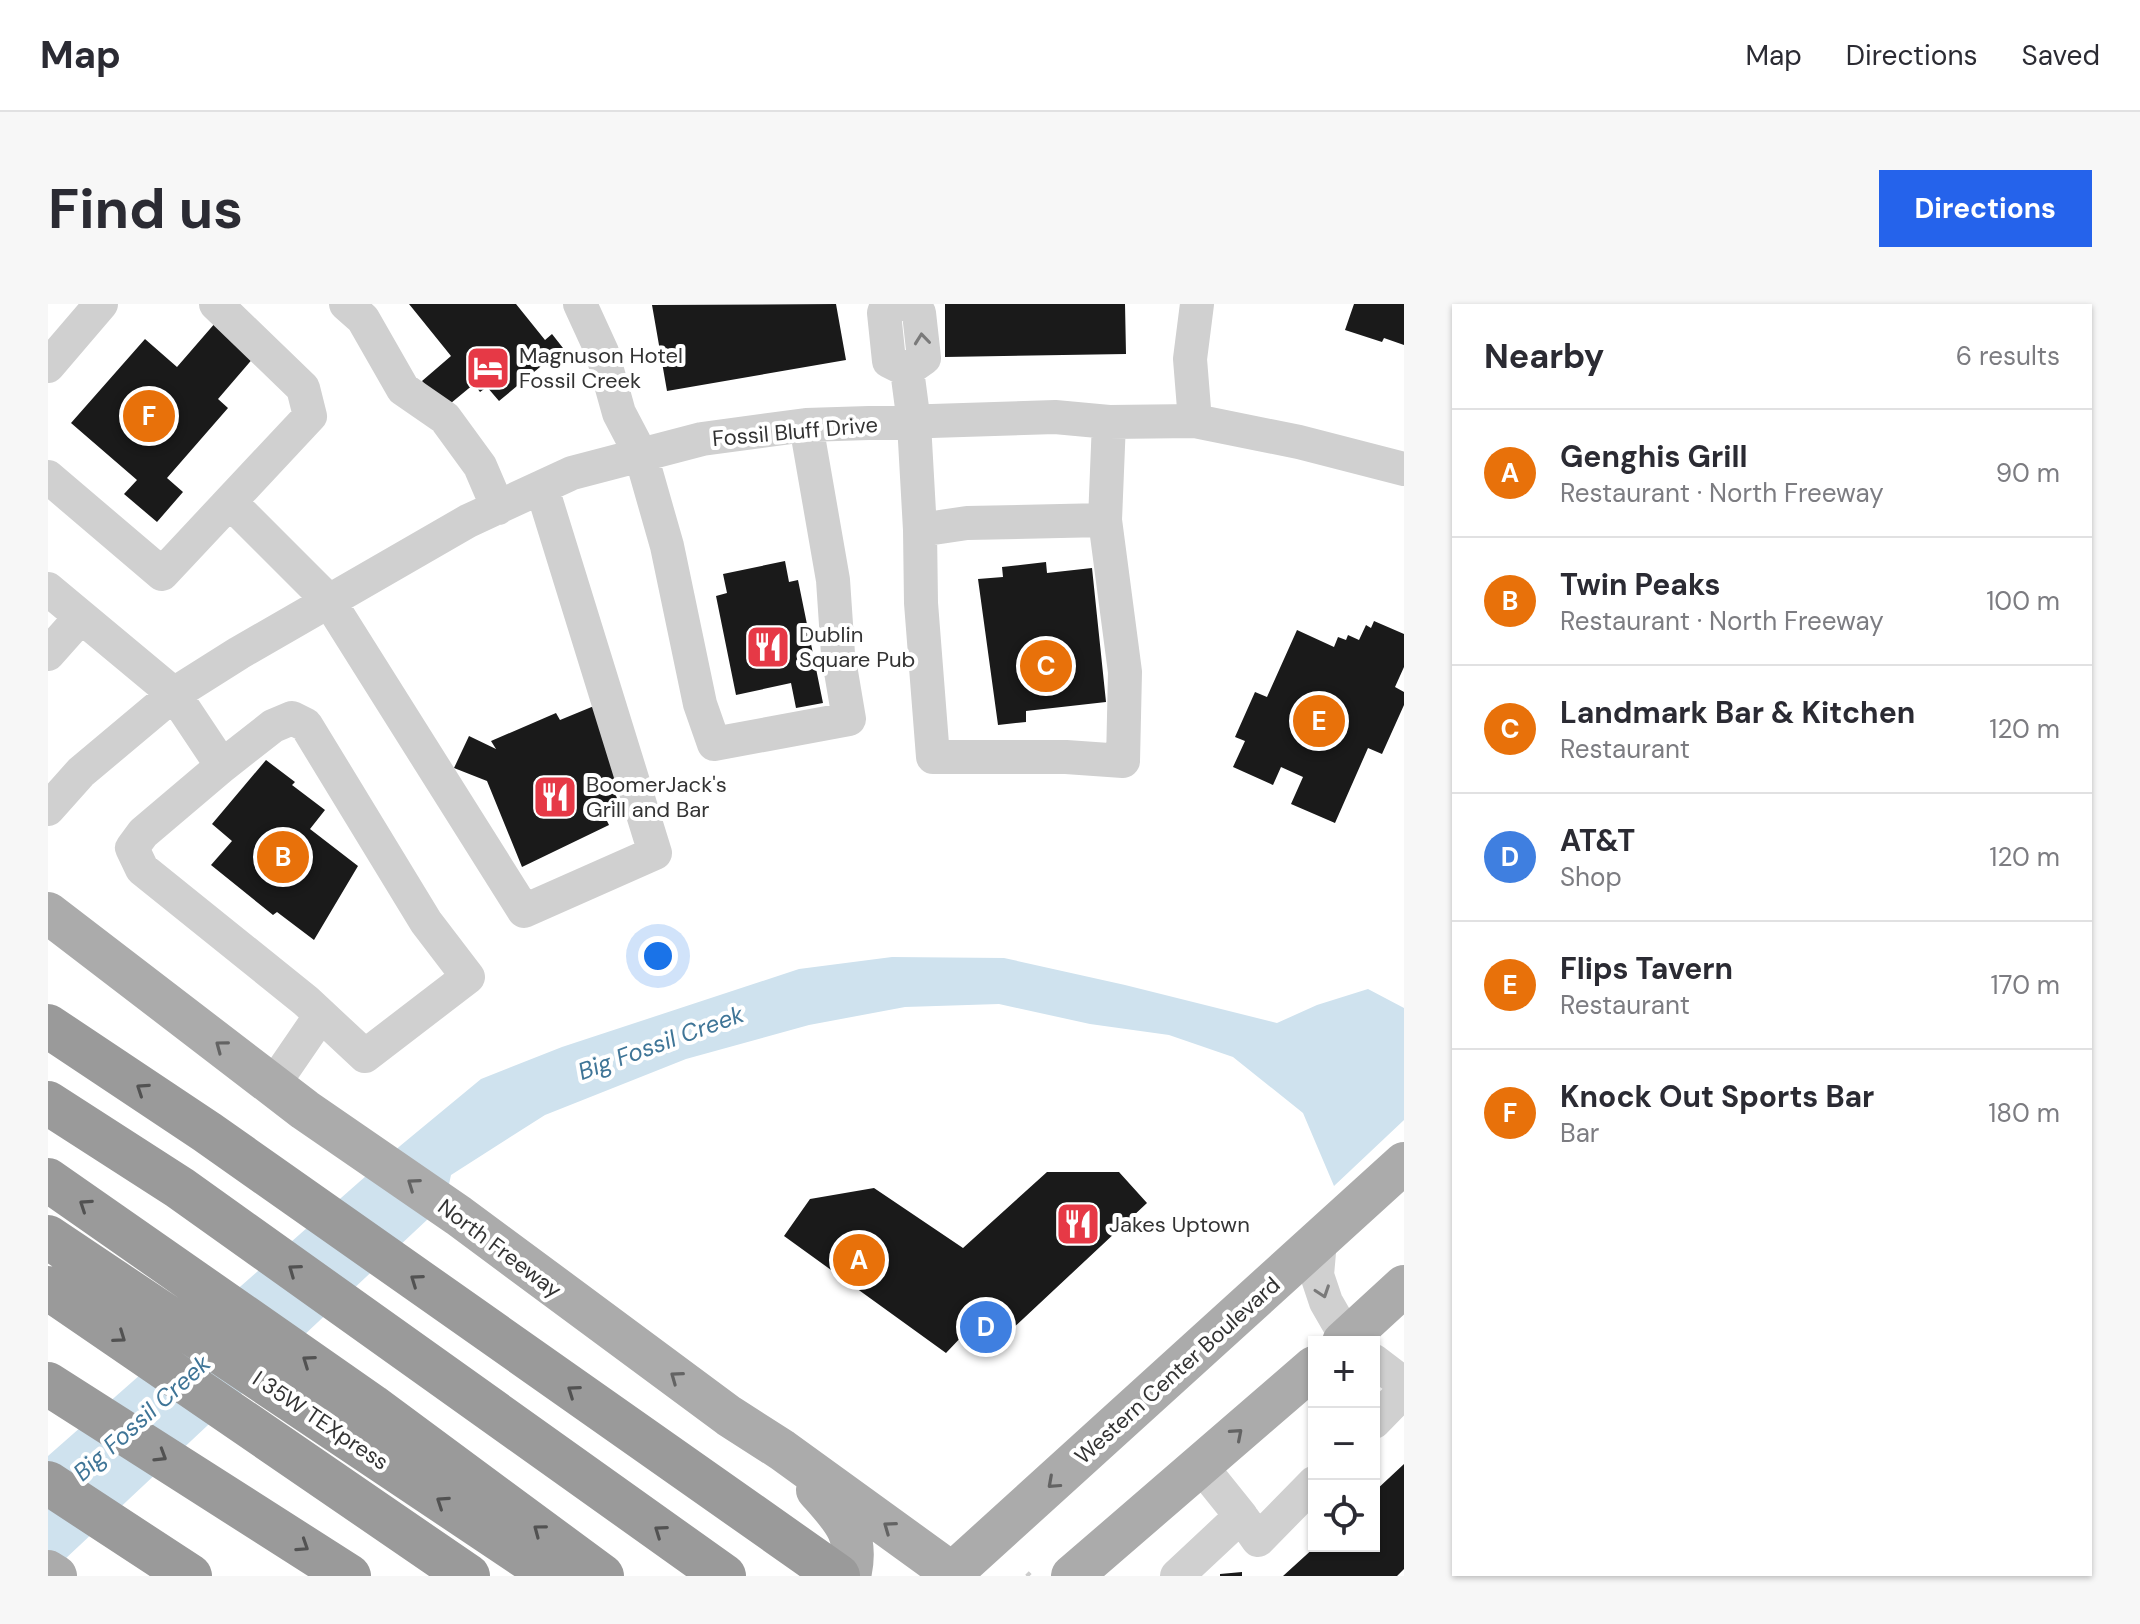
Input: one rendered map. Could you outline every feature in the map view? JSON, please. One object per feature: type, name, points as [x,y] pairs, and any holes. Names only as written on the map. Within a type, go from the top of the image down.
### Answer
[{"type":"highway","points":[[48,1026],[207,1132],[838,1576]]},
{"type":"highway","points":[[48,1103],[180,1188],[724,1576]]},
{"type":"highway","points":[[48,1180],[122,1230],[356,1420],[602,1576]]},
{"type":"highway","name":"I 35W TEXpress","points":[[48,1237],[90,1266],[356,1420],[554,1576]]},
{"type":"highway","points":[[51,1291],[468,1576]]},
{"type":"highway","points":[[48,1384],[349,1576]]},
{"type":"highway","points":[[48,1483],[182,1571]]},
{"type":"main road","name":"North Freeway","points":[[48,913],[289,1098],[459,1216],[729,1416],[782,1450],[952,1575]]},
{"type":"main road","name":"Western Center Boulevard","points":[[952,1575],[1404,1163]]},
{"type":"main road","points":[[1361,1336],[1397,1292]]},
{"type":"main road","points":[[1072,1576],[1308,1372]]},
{"type":"main road","points":[[782,1450],[850,1529],[854,1559],[850,1576]]},
{"type":"main road","points":[[1118,1576],[1133,1523]]},
{"type":"main road","points":[[48,1571],[56,1576]]},
{"type":"street","points":[[48,366],[101,304]]},
{"type":"street","points":[[48,477],[162,574],[310,416],[303,388],[216,304]]},
{"type":"street","points":[[346,304],[363,319],[403,389],[445,418],[480,466],[498,508]]},
{"type":"street","points":[[580,304],[602,352],[619,413],[641,455],[667,546],[700,704],[714,744],[849,719],[838,654],[833,580],[806,425]]},
{"type":"street","points":[[887,304],[884,313],[889,361],[907,370]]},
{"type":"street","points":[[907,370],[924,358],[919,313],[909,304]]},
{"type":"street","points":[[1195,421],[1190,359],[1197,304]]},
{"type":"street","points":[[907,370],[914,423],[921,603],[933,757],[1066,757],[1123,761],[1125,672],[1105,520],[1109,422]]},
{"type":"street","name":"Fossil Bluff Drive","points":[[48,809],[81,772],[174,694],[468,521],[572,473],[702,439],[806,425],[1055,417],[1109,422],[1195,421],[1299,442],[1404,469]]},
{"type":"street","points":[[230,502],[329,601],[524,911],[655,853],[542,488]]},
{"type":"street","points":[[920,530],[967,523],[1105,520]]},
{"type":"street","points":[[48,589],[174,694],[222,766]]},
{"type":"street","points":[[48,654],[80,618]]},
{"type":"street","points":[[292,718],[306,725],[426,922],[468,977],[365,1056],[321,1015],[142,869],[132,848],[143,833],[222,766],[273,726],[292,718]]},
{"type":"street","points":[[289,1098],[321,1015]]},
{"type":"street","points":[[1327,1235],[1317,1275],[1326,1302],[1347,1336]]},
{"type":"street","points":[[1380,1366],[1404,1384]]},
{"type":"street","points":[[1380,1416],[1404,1391]]},
{"type":"street","points":[[1200,1465],[1258,1540],[1308,1489]]},
{"type":"street","points":[[1177,1576],[1241,1516]]},
{"type":"water","name":"Big Fossil Creek","points":[[892,957],[1004,958],[1277,1023],[1317,1005],[1368,989],[1404,1008],[1404,1120],[1334,1186],[1303,1113],[1233,1057],[1169,1035],[1090,1024],[999,1004],[905,1007],[809,1025],[686,1059],[545,1115],[451,1175],[445,1203],[48,1575],[48,1456],[400,1146],[481,1079],[562,1047],[799,969]]},
{"type":"building","name":"Magnuson Hotel Fossil Creek","points":[[409,304],[516,304],[545,340],[552,334],[563,348],[499,401],[487,387],[480,392],[474,384],[445,408],[422,381],[451,356]]},
{"type":"building","points":[[836,304],[846,360],[667,391],[652,305]]},
{"type":"building","points":[[945,304],[1125,304],[1126,354],[945,357]]},
{"type":"building","points":[[1354,304],[1404,304],[1404,345],[1384,338],[1382,342],[1345,330]]},
{"type":"building","points":[[216,322],[255,356],[218,399],[228,408],[167,478],[183,492],[157,522],[124,494],[137,480],[71,423],[145,339],[177,367]]},
{"type":"building","name":"Dublin Square Pub","points":[[785,561],[789,582],[798,580],[823,703],[796,708],[791,683],[736,695],[716,596],[727,593],[723,574]]},
{"type":"building","points":[[1046,562],[1047,573],[1092,568],[1106,702],[1026,711],[1026,722],[998,725],[978,579],[1003,577],[1002,567]]},
{"type":"building","points":[[1374,621],[1404,634],[1404,667],[1395,687],[1404,692],[1404,705],[1382,754],[1368,748],[1335,823],[1291,804],[1303,777],[1281,767],[1273,785],[1233,767],[1245,741],[1235,737],[1255,692],[1267,697],[1297,630],[1334,647],[1338,637],[1346,640],[1348,635],[1359,640],[1366,625],[1371,628]]},
{"type":"building","name":"BoomerJack's Grill and Bar","points":[[594,706],[625,777],[611,785],[622,809],[605,817],[609,825],[522,867],[487,781],[454,768],[469,736],[496,749],[491,741],[556,713],[560,720]]},
{"type":"building","points":[[266,760],[325,810],[310,829],[358,866],[314,940],[277,912],[273,915],[211,865],[232,841],[212,824]]},
{"type":"building","points":[[1047,1172],[1119,1172],[1147,1203],[993,1347],[966,1332],[946,1353],[784,1236],[810,1199],[874,1188],[963,1248]]},
{"type":"building","points":[[1404,1464],[1404,1569],[1397,1576],[1283,1576],[1309,1552],[1380,1552],[1380,1486]]},
{"type":"building","points":[[1242,1572],[1242,1576],[1220,1576],[1220,1574]]},
{"type":"place","name":"Magnuson Hotel Fossil Creek","points":[[488,368]]},
{"type":"place","name":"Knock Out Sports Bar","points":[[149,416]]},
{"type":"place","name":"Dublin Square Pub","points":[[768,647]]},
{"type":"place","name":"Landmark Bar & Kitchen","points":[[1046,666]]},
{"type":"place","name":"Flips Tavern","points":[[1319,721]]},
{"type":"place","name":"BoomerJack's Grill and Bar","points":[[555,797]]},
{"type":"place","name":"Twin Peaks","points":[[283,857]]},
{"type":"place","name":"Jakes Uptown","points":[[1078,1224]]},
{"type":"place","name":"Genghis Grill","points":[[859,1260]]},
{"type":"place","name":"AT&T","points":[[986,1327]]}]
